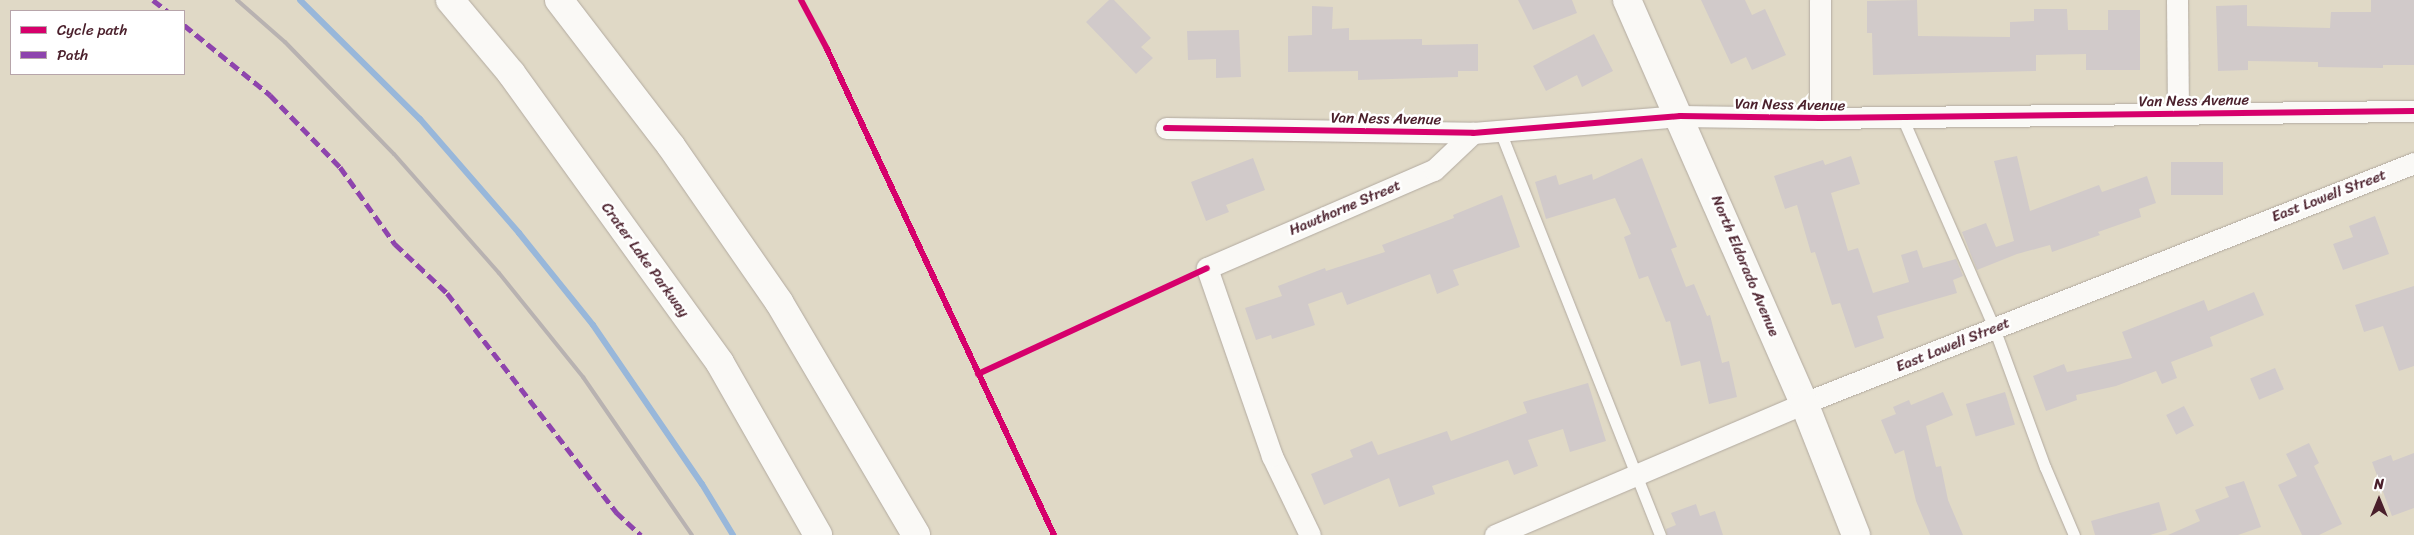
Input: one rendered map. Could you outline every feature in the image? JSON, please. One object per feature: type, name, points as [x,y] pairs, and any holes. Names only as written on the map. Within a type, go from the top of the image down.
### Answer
[{"type":"main road","name":"Crater Lake Parkway","points":[[450,0],[511,73],[720,363],[818,535]]},
{"type":"main road","points":[[559,0],[671,146],[780,302],[916,535]]},
{"type":"main road","name":"North Eldorado Avenue","points":[[1628,0],[1804,403],[1856,535]]},
{"type":"street","points":[[1820,0],[1820,118]]},
{"type":"street","points":[[2177,0],[2178,114]]},
{"type":"street","name":"Van Ness Avenue","points":[[1166,128],[1473,133],[1680,116],[1902,118],[2414,111]]},
{"type":"street","name":"Hawthorne Street","points":[[1310,535],[1272,456],[1207,268],[1434,170],[1473,133]]},
{"type":"street","name":"East Lowell Street","points":[[1495,535],[1804,403],[2414,163]]},
{"type":"lane","points":[[1902,118],[1994,328],[2045,467],[2074,535]]},
{"type":"lane","points":[[1500,131],[1660,535]]},
{"type":"building","points":[[1109,0],[1114,0],[1151,38],[1141,47],[1153,58],[1136,74],[1086,22]]},
{"type":"building","points":[[1518,0],[1572,0],[1577,13],[1533,30]]},
{"type":"building","points":[[1701,0],[1745,0],[1752,15],[1765,9],[1786,55],[1752,70],[1746,57],[1731,64]]},
{"type":"building","points":[[1917,0],[1918,36],[2010,37],[2010,22],[2034,21],[2034,9],[2067,9],[2068,30],[2108,30],[2108,10],[2140,10],[2140,70],[2086,70],[2086,54],[2036,55],[2036,71],[1873,75],[1872,33],[1867,33],[1867,1]]},
{"type":"building","points":[[2371,0],[2414,0],[2414,65],[2383,65],[2383,68],[2318,67],[2318,62],[2248,61],[2248,70],[2218,71],[2216,6],[2247,5],[2247,26],[2330,28],[2331,12],[2371,12]]},
{"type":"building","points":[[1312,6],[1333,7],[1332,29],[1349,28],[1349,40],[1422,39],[1422,45],[1478,44],[1478,71],[1458,71],[1458,77],[1358,80],[1358,71],[1288,72],[1288,36],[1312,35]]},
{"type":"building","points":[[1239,30],[1241,77],[1216,78],[1216,59],[1188,60],[1187,31]]},
{"type":"building","points":[[1594,34],[1613,71],[1582,87],[1577,75],[1546,91],[1533,66]]},
{"type":"building","points":[[1851,156],[1860,184],[1831,193],[1848,251],[1858,248],[1873,293],[1909,282],[1901,255],[1917,250],[1923,268],[1956,259],[1963,276],[1953,280],[1957,293],[1877,316],[1884,338],[1855,348],[1840,303],[1832,305],[1815,252],[1811,253],[1797,205],[1785,209],[1774,176],[1823,160],[1825,165]]},
{"type":"building","points":[[2017,156],[2030,211],[2099,185],[2102,192],[2147,176],[2156,203],[2139,209],[2141,217],[2098,232],[2100,235],[2052,252],[2050,245],[2017,254],[1977,270],[1962,232],[1986,223],[1996,247],[2014,241],[1994,161]]},
{"type":"building","points":[[1253,158],[1265,190],[1226,205],[1229,212],[1206,221],[1191,182]]},
{"type":"building","points":[[1642,158],[1677,247],[1671,249],[1686,287],[1694,284],[1707,316],[1710,315],[1722,363],[1729,361],[1737,397],[1709,404],[1700,361],[1681,366],[1670,321],[1666,322],[1648,276],[1639,279],[1624,237],[1631,234],[1615,198],[1546,219],[1535,182],[1556,175],[1559,185],[1592,174],[1593,180]]},
{"type":"building","points":[[2171,162],[2223,162],[2223,195],[2171,195]]},
{"type":"building","points":[[1502,195],[1520,247],[1453,270],[1459,285],[1437,294],[1430,274],[1347,305],[1342,292],[1308,304],[1315,325],[1272,339],[1271,335],[1256,340],[1245,308],[1282,296],[1278,286],[1325,268],[1326,271],[1385,252],[1382,245],[1454,218],[1453,215]]},
{"type":"building","points":[[2375,216],[2389,254],[2343,270],[2333,244],[2353,237],[2349,226]]},
{"type":"building","points":[[2414,286],[2414,366],[2399,371],[2383,326],[2364,332],[2355,305]]},
{"type":"building","points":[[2254,292],[2264,315],[2210,337],[2213,346],[2171,362],[2177,378],[2162,384],[2156,371],[2116,386],[2076,395],[2077,400],[2046,411],[2033,376],[2064,364],[2067,372],[2132,358],[2122,332],[2204,300],[2208,311]]},
{"type":"building","points":[[2275,368],[2284,389],[2259,400],[2250,379]]},
{"type":"building","points":[[1588,383],[1606,441],[1570,452],[1563,429],[1528,440],[1538,466],[1514,475],[1508,460],[1432,486],[1435,494],[1399,507],[1389,478],[1324,505],[1311,474],[1353,457],[1350,450],[1372,441],[1378,455],[1447,431],[1451,441],[1527,413],[1523,402]]},
{"type":"building","points":[[1943,392],[1953,415],[1926,426],[1936,467],[1941,466],[1948,500],[1963,535],[1930,535],[1916,501],[1904,450],[1895,454],[1881,420],[1896,414],[1893,407],[1909,400],[1911,405]]},
{"type":"building","points":[[2005,392],[2015,425],[1976,437],[1966,404]]},
{"type":"building","points":[[2184,406],[2194,426],[2176,435],[2166,415]]},
{"type":"building","points":[[2309,443],[2319,463],[2314,466],[2342,524],[2319,535],[2302,535],[2278,485],[2297,476],[2286,454]]},
{"type":"building","points":[[2414,453],[2414,508],[2392,516],[2372,462],[2391,455],[2393,461]]},
{"type":"building","points":[[2244,481],[2261,527],[2238,535],[2168,535],[2200,521],[2195,510],[2229,497],[2225,487]]},
{"type":"building","points":[[2159,502],[2167,530],[2150,535],[2095,535],[2091,521]]},
{"type":"building","points":[[1696,504],[1700,516],[1715,511],[1723,535],[1667,535],[1666,529],[1676,525],[1671,513]]},
{"type":"waterway","points":[[300,0],[420,119],[519,233],[593,325],[702,484],[733,535]]},
{"type":"railway","points":[[237,0],[285,42],[394,154],[499,273],[583,377],[692,535]]},
{"type":"marked path","points":[[153,0],[166,10]]},
{"type":"marked path","points":[[185,26],[270,95],[340,167],[395,244],[447,293],[616,512],[641,535]]},
{"type":"cycle path","points":[[801,0],[827,49],[1054,535]]},
{"type":"cycle path","points":[[1166,128],[1473,133],[1680,116],[1820,118],[2414,111]]},
{"type":"cycle path","points":[[978,374],[1207,268]]}]
